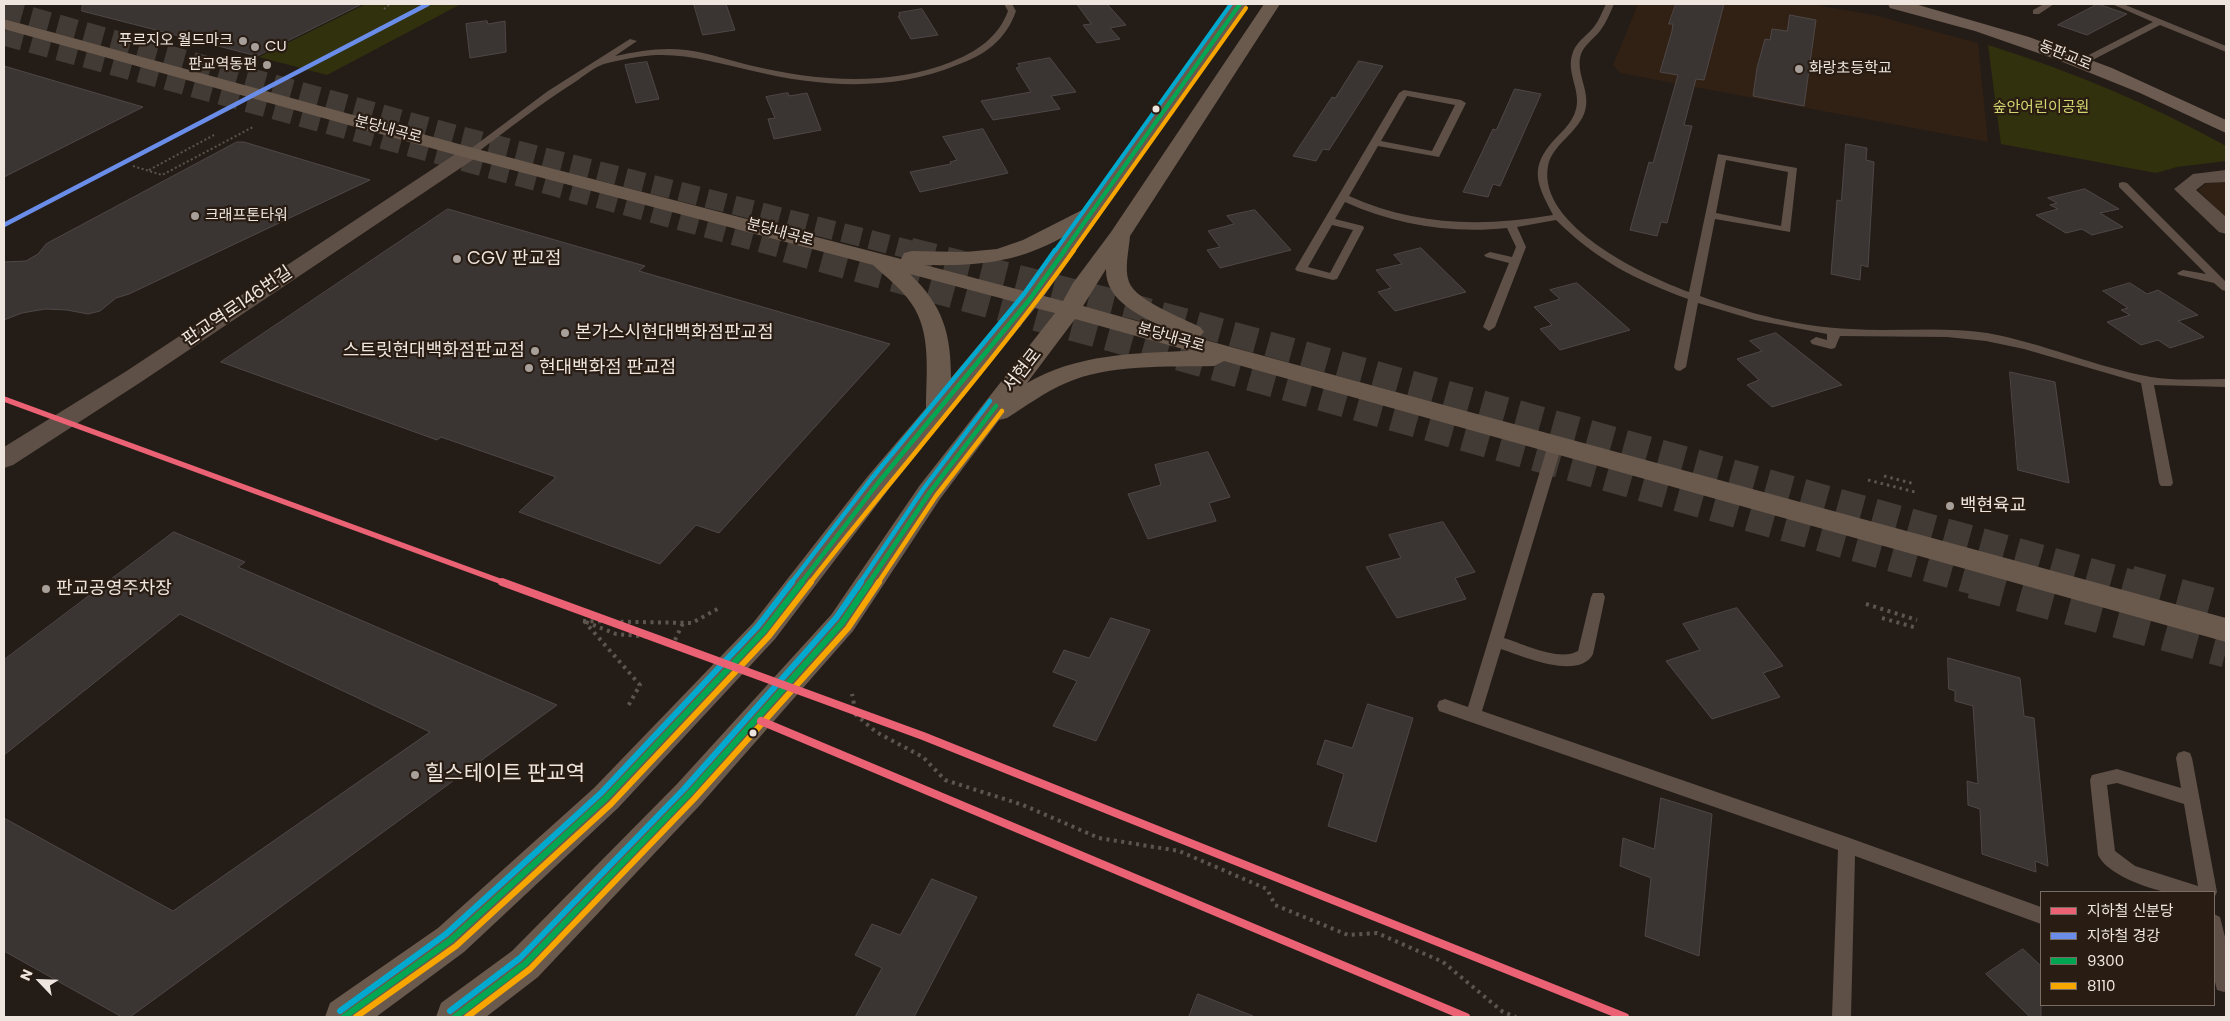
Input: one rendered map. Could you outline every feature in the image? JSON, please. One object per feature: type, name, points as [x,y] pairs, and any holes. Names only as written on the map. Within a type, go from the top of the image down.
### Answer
[{"type":"main road","points":[[344,1017],[451,940],[606,798],[764,631],[939,409],[1030,299],[1240,4]]},
{"type":"main road","name":"서현로","points":[[455,1017],[525,964],[689,794],[842,623],[930,492],[1070,310],[1084,284],[1119,236],[1272,4]]},
{"type":"main road","name":"동판교로","points":[[1896,4],[1981,26],[2082,62],[2226,127]]},
{"type":"main road","name":"분당내곡로","points":[[4,24],[470,153],[1030,299],[2226,630]]},
{"type":"main road","points":[[880,259],[995,257],[1013,252],[1042,239],[1090,214]]},
{"type":"main road","points":[[1119,236],[1118,282],[1126,293],[1136,303],[1238,356]]},
{"type":"main road","points":[[880,259],[921,300],[933,323],[937,344],[939,409]]},
{"type":"main road","points":[[986,419],[1063,374],[1091,367],[1112,363],[1238,356]]},
{"type":"street","name":"판교역로146번길","points":[[4,459],[133,377],[470,153]]},
{"type":"street","points":[[2226,176],[2200,178],[2184,189],[2226,228]]},
{"type":"lane","points":[[601,62],[644,54],[675,52],[814,80],[875,82],[932,72],[979,52],[998,38],[1008,25],[1012,11],[1008,4]]},
{"type":"lane","points":[[1610,4],[1597,28],[1576,55],[1575,63],[1582,84],[1582,106],[1578,117],[1551,147],[1543,171],[1544,187],[1557,217],[1598,252],[1633,273],[1695,298],[1782,322],[1831,331],[1956,332],[2030,347],[2148,380],[2226,383]]},
{"type":"lane","points":[[2036,12],[2050,4]]},
{"type":"lane","points":[[2116,4],[2226,49]]},
{"type":"lane","points":[[2082,62],[2160,22]]},
{"type":"lane","points":[[470,153],[550,93],[633,40]]},
{"type":"lane","points":[[1328,221],[1358,228],[1333,277],[1301,269],[1328,221],[1376,143],[1404,92],[1463,101],[1435,155],[1376,143]]},
{"type":"lane","points":[[1680,367],[1722,156],[1794,167],[1786,230],[1711,215]]},
{"type":"lane","points":[[2123,185],[2222,284]]},
{"type":"lane","points":[[1343,197],[1365,209],[1423,223],[1454,226],[1511,226],[1557,217]]},
{"type":"lane","points":[[1489,326],[1521,247],[1511,226]]},
{"type":"lane","points":[[1490,255],[1516,261]]},
{"type":"lane","points":[[2183,273],[2222,284]]},
{"type":"lane","points":[[1816,341],[1831,345],[1834,336],[1831,331]]},
{"type":"lane","points":[[2148,380],[2166,483]]},
{"type":"lane","points":[[1473,715],[1494,640],[1555,445]]},
{"type":"lane","points":[[1494,640],[1553,659],[1572,661],[1585,654],[1598,598]]},
{"type":"lane","points":[[1445,706],[1847,845],[2040,916]]},
{"type":"lane","points":[[2184,758],[2208,891]]},
{"type":"lane","points":[[2189,891],[2130,872],[2107,855],[2098,780],[2117,776],[2192,799]]},
{"type":"lane","points":[[1841,1017],[1847,845]]},
{"type":"lane","points":[[2215,930],[2222,982]]},
{"type":"path","points":[[384,9],[390,4]]},
{"type":"path","points":[[133,166],[162,175],[253,127]]},
{"type":"path","points":[[149,171],[214,135]]},
{"type":"path","points":[[1884,476],[1915,484]]},
{"type":"path","points":[[1868,480],[1915,492]]},
{"type":"path","points":[[1866,604],[1917,620]]},
{"type":"path","points":[[583,621],[692,623],[721,607]]},
{"type":"path","points":[[1882,618],[1917,628]]},
{"type":"path","points":[[583,621],[616,634],[663,638]]},
{"type":"path","points":[[583,621],[640,685],[627,708]]},
{"type":"path","points":[[675,640],[683,623]]},
{"type":"path","points":[[849,709],[854,704],[852,694]]},
{"type":"path","points":[[855,714],[876,732],[923,757],[945,780],[1023,805],[1099,838],[1179,851],[1266,889],[1275,905],[1348,935],[1377,933],[1443,962],[1503,1012],[1516,1017]]},
{"type":"shaded area","name":"화랑초등학교","points":[[1638,4],[1810,4],[1874,15],[1978,43],[1988,142],[1620,73],[1613,65]]},
{"type":"shaded area","points":[[2226,181],[2226,218],[2198,190],[2207,183]]},
{"type":"green space","points":[[366,4],[461,4],[327,75],[259,57]]},
{"type":"green space","name":"숲안어린이공원","points":[[1988,45],[2080,77],[2169,116],[2226,146],[2226,161],[2177,167],[2156,173],[2001,144]]},
{"type":"building","name":"푸르지오 월드마크","points":[[83,4],[362,4],[257,56],[82,11]]},
{"type":"building","points":[[694,4],[726,4],[735,30],[703,35]]},
{"type":"building","points":[[1077,4],[1107,4],[1126,25],[1110,28],[1120,39],[1097,43],[1083,25],[1091,24]]},
{"type":"building","points":[[1676,4],[1724,4],[1704,80],[1696,79],[1684,125],[1692,126],[1667,223],[1661,222],[1657,236],[1630,230],[1649,162],[1653,163],[1678,75],[1660,72],[1672,31],[1673,24],[1669,24]]},
{"type":"building","points":[[2098,4],[2127,14],[2087,35],[2058,25]]},
{"type":"building","points":[[922,9],[938,35],[911,39],[898,16],[900,16],[899,13]]},
{"type":"building","points":[[1790,15],[1816,20],[1804,106],[1753,96],[1757,68],[1765,39],[1770,40],[1772,29],[1787,31]]},
{"type":"building","points":[[487,21],[488,24],[505,21],[506,52],[470,58],[466,24]]},
{"type":"building","points":[[1050,58],[1076,92],[1051,96],[1060,109],[993,120],[981,101],[1031,92],[1016,68],[1020,67],[1018,64]]},
{"type":"building","points":[[1359,61],[1383,66],[1329,150],[1323,149],[1316,161],[1293,156],[1332,97],[1335,98]]},
{"type":"building","points":[[647,62],[659,99],[636,103],[625,65]]},
{"type":"building","points":[[4,66],[143,107],[4,177]]},
{"type":"building","points":[[1515,89],[1541,94],[1500,186],[1493,184],[1488,197],[1463,192],[1493,129],[1496,130]]},
{"type":"building","points":[[788,93],[789,96],[807,93],[821,130],[774,139],[768,119],[775,118],[766,97]]},
{"type":"building","points":[[983,129],[1008,173],[920,192],[910,172],[951,164],[950,162],[957,160],[943,137]]},
{"type":"building","name":"크래프톤타워","points":[[237,142],[244,142],[370,180],[129,294],[116,298],[100,311],[88,314],[67,310],[45,309],[22,313],[4,320],[4,262],[26,261],[38,254],[46,244]]},
{"type":"building","points":[[1846,144],[1867,148],[1866,160],[1874,162],[1868,267],[1861,265],[1860,280],[1831,274],[1837,200],[1841,201]]},
{"type":"building","points":[[2085,189],[2119,209],[2100,213],[2123,227],[2092,235],[2082,229],[2066,233],[2036,215],[2058,209],[2050,205],[2057,203],[2048,198]]},
{"type":"building","points":[[448,209],[645,266],[639,271],[890,344],[719,533],[696,525],[660,564],[519,512],[556,477],[441,437],[437,440],[221,362]]},
{"type":"building","points":[[1255,210],[1291,250],[1220,268],[1207,250],[1220,247],[1208,231],[1234,224],[1227,216]]},
{"type":"building","points":[[1421,248],[1466,292],[1395,311],[1378,292],[1391,288],[1376,270],[1402,264],[1394,255]]},
{"type":"building","points":[[1577,283],[1630,330],[1560,350],[1540,329],[1552,325],[1534,307],[1560,299],[1550,290]]},
{"type":"building","points":[[2130,283],[2147,294],[2158,290],[2198,315],[2178,321],[2204,337],[2170,348],[2158,340],[2141,345],[2107,322],[2130,315],[2121,310],[2128,308],[2103,291]]},
{"type":"building","points":[[1776,333],[1842,385],[1772,407],[1747,385],[1759,380],[1737,359],[1762,351],[1750,341]]},
{"type":"building","points":[[2010,372],[2055,382],[2069,483],[2018,470]]},
{"type":"building","points":[[1208,452],[1230,497],[1209,503],[1216,521],[1148,539],[1128,494],[1161,485],[1155,465]]},
{"type":"building","points":[[1443,522],[1475,572],[1455,578],[1466,599],[1397,618],[1366,567],[1401,558],[1389,535]]},
{"type":"building","name":"힐스테이트 판교역","points":[[174,532],[245,562],[238,567],[557,705],[130,1017],[122,1017],[4,951],[4,818],[173,911],[430,732],[180,614],[4,755],[4,660]]},
{"type":"building","points":[[1737,608],[1783,666],[1763,673],[1780,697],[1712,719],[1666,661],[1700,650],[1683,624]]},
{"type":"building","points":[[1111,618],[1150,630],[1096,741],[1053,726],[1077,681],[1053,672],[1064,650],[1089,658]]},
{"type":"building","points":[[1948,658],[2020,678],[2024,716],[2034,718],[2048,866],[2035,861],[2036,872],[1982,854],[1980,809],[1968,805],[1967,781],[1978,784],[1973,706],[1955,701],[1955,691],[1949,689]]},
{"type":"building","points":[[1368,704],[1413,718],[1376,842],[1328,826],[1344,774],[1317,764],[1325,740],[1352,748]]},
{"type":"building","points":[[1661,798],[1712,814],[1699,956],[1645,936],[1651,878],[1620,866],[1623,838],[1654,849]]},
{"type":"building","points":[[932,879],[977,897],[914,1017],[855,1017],[882,968],[855,955],[872,924],[900,935]]},
{"type":"building","points":[[2023,949],[2040,965],[2041,1017],[2030,1017],[1986,974]]},
{"type":"building","points":[[1198,994],[1253,1016],[1253,1017],[1189,1017]]},
{"type":"tunnel","points":[[4,9],[454,134],[915,251]]},
{"type":"tunnel","points":[[4,36],[790,251]]},
{"type":"tunnel","points":[[786,250],[1111,339],[1976,583]]},
{"type":"tunnel","points":[[910,250],[1131,306],[2135,583]]},
{"type":"tunnel","points":[[1972,582],[2226,651]]},
{"type":"tunnel","points":[[2130,582],[2226,608]]},
{"type":"metro line","name":"경강","points":[[4,225],[428,4]]},
{"type":"metro line","name":"신분당","points":[[4,399],[923,736],[1625,1017]]},
{"type":"metro line","name":"신분당","points":[[761,721],[1466,1017]]},
{"type":"transit line","points":[[340,1011],[446,934],[601,793],[758,626],[872,478],[1024,294],[1231,4]]},
{"type":"transit line","name":"9300","points":[[344,1017],[451,940],[606,798],[764,631],[878,483],[1030,299],[1240,4]]},
{"type":"transit line","name":"8110","points":[[356,1017],[456,946],[611,804],[769,636],[884,488],[1036,303],[1246,8]]},
{"type":"transit line","points":[[450,1011],[520,958],[684,789],[836,618],[924,488],[990,401]]},
{"type":"transit line","name":"9300","points":[[455,1017],[525,964],[689,794],[842,623],[930,492],[996,406]]},
{"type":"transit line","name":"8110","points":[[467,1017],[530,969],[694,799],[848,628],[936,496],[1002,411]]},
{"type":"place","name":"푸르지오 월드마크","points":[[243,41]]},
{"type":"place","name":"CU","points":[[255,47]]},
{"type":"place","name":"판교역동편","points":[[267,65]]},
{"type":"place","name":"화랑초등학교","points":[[1799,69]]},
{"type":"place","name":"크래프톤타워","points":[[195,216]]},
{"type":"place","name":"CGV 판교점","points":[[457,259]]},
{"type":"place","name":"본가스시현대백화점판교점","points":[[565,333]]},
{"type":"place","name":"스트릿현대백화점판교점","points":[[535,351]]},
{"type":"place","name":"현대백화점 판교점","points":[[529,368]]},
{"type":"place","name":"백현육교","points":[[1950,506]]},
{"type":"place","name":"판교공영주차장","points":[[46,589]]},
{"type":"place","name":"힐스테이트 판교역","points":[[415,775]]}]
